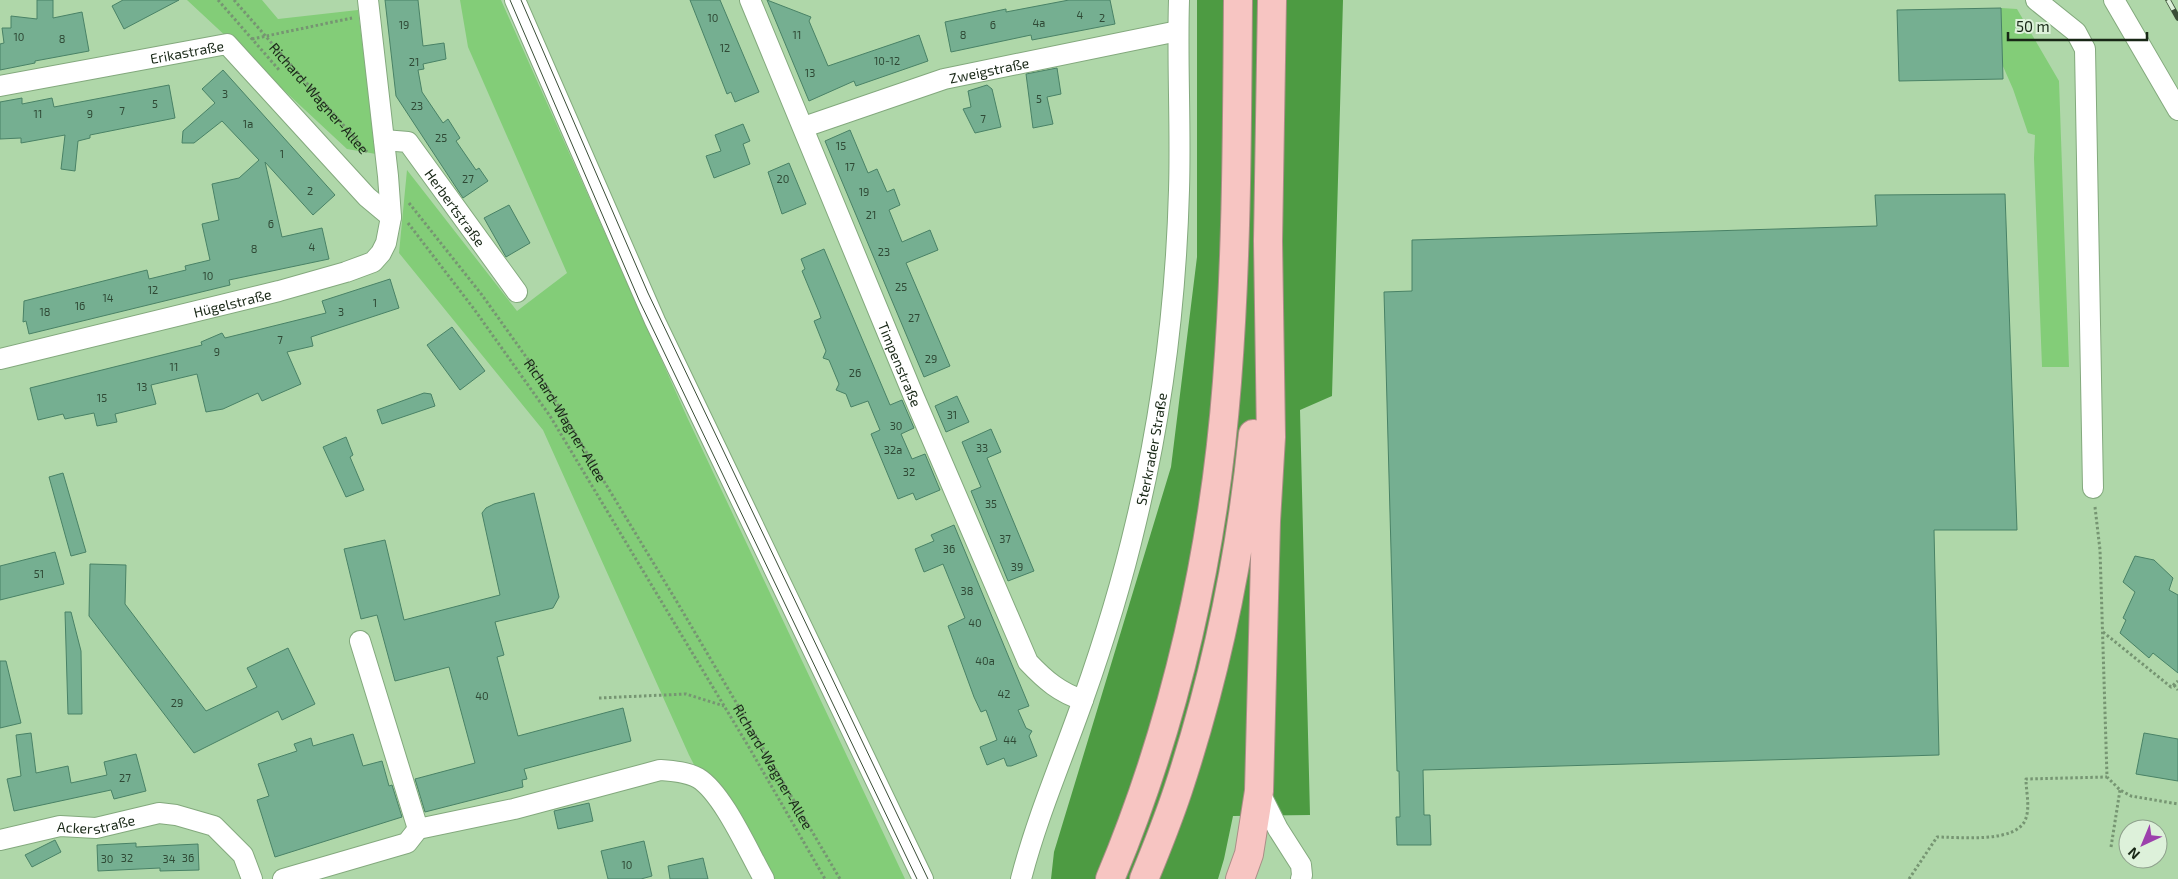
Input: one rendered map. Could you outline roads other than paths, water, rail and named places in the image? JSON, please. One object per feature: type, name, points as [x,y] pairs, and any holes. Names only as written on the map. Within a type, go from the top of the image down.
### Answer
[{"type":"highway","points":[[1110,879],[1148,777],[1178,676],[1210,521],[1227,383],[1234,251],[1238,0]]},
{"type":"highway","points":[[1240,879],[1249,854],[1260,791],[1265,540],[1271,437],[1268,240],[1272,0]]},
{"type":"highway","points":[[1144,879],[1181,781],[1210,676],[1236,558],[1255,422],[1268,240]]},
{"type":"street","points":[[516,0],[655,321],[923,879]]},
{"type":"street","name":"Timpenstraße","points":[[750,0],[914,397],[1028,662],[1046,682],[1070,696],[1083,700]]},
{"type":"street","name":"Sterkrader Straße","points":[[1021,879],[1038,820],[1109,624],[1137,520],[1156,421],[1167,349],[1178,206],[1180,136],[1179,0]]},
{"type":"street","points":[[2036,0],[2076,32],[2085,49],[2094,488]]},
{"type":"street","points":[[2114,0],[2178,110]]},
{"type":"street","points":[[369,7],[384,140]]},
{"type":"street","name":"Zweigstraße","points":[[804,127],[944,79],[1178,31]]},
{"type":"street","name":"Erikastraße","points":[[0,86],[227,44],[366,197],[390,207]]},
{"type":"street","name":"Hügelstraße","points":[[0,359],[86,339],[346,272],[373,262],[381,253],[386,243],[390,207],[384,140]]},
{"type":"street","name":"Herbertstraße","points":[[384,140],[408,142],[518,292]]},
{"type":"street","points":[[360,641],[418,829]]},
{"type":"street","points":[[283,879],[407,843],[418,829],[514,808],[660,770],[680,772],[698,778],[710,788],[720,800],[764,879]]},
{"type":"street","points":[[1260,791],[1278,829],[1301,865],[1299,878]]},
{"type":"street","name":"Ackerstraße","points":[[0,840],[60,826],[96,828],[158,813],[176,815],[214,826],[225,835],[243,855],[252,879]]},
{"type":"tram line","points":[[510,0],[639,300],[917,879]]},
{"type":"tram line","points":[[521,0],[648,293],[928,879]]},
{"type":"railway","points":[[2168,0],[2178,18]]}]
